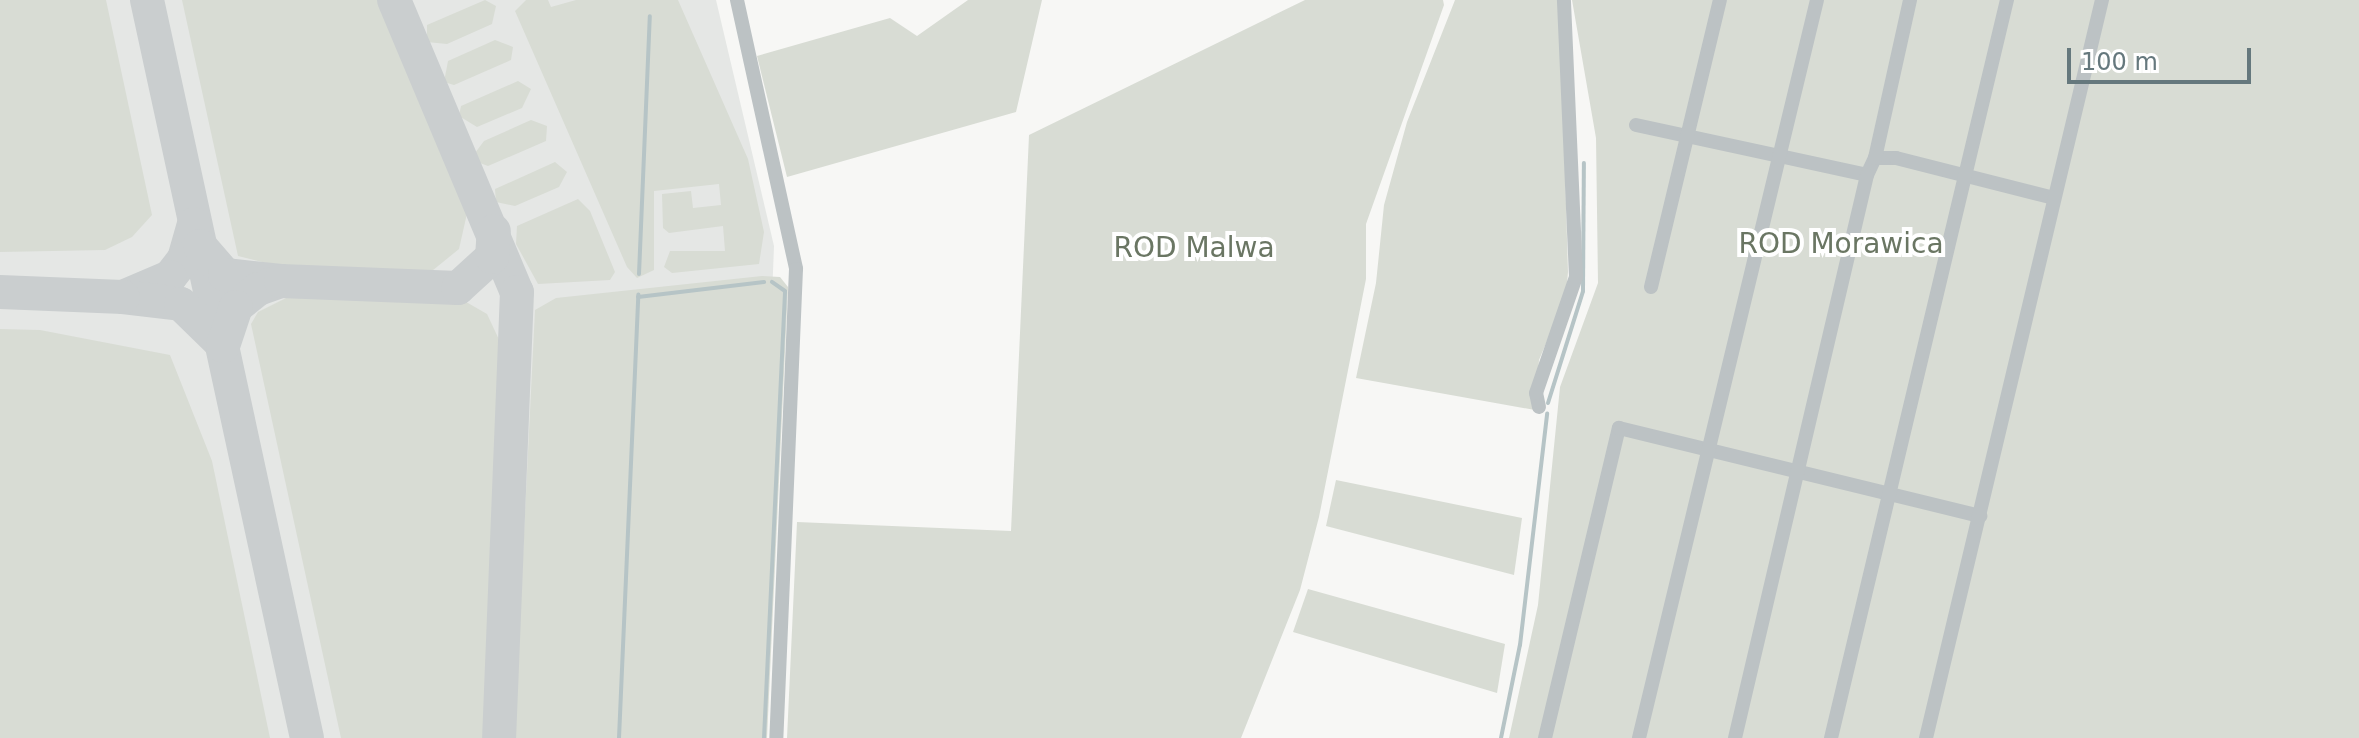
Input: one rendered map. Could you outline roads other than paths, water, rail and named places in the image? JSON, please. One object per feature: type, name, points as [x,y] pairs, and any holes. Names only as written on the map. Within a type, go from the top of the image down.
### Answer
[{"type":"street","points":[[737,0],[796,269],[776,738]]},
{"type":"street","points":[[1539,407],[1536,393],[1576,277],[1564,0]]},
{"type":"street","points":[[1651,287],[1720,0]]},
{"type":"street","points":[[1639,738],[1817,0]]},
{"type":"street","points":[[1735,738],[1910,0]]},
{"type":"street","points":[[1831,738],[2007,0]]},
{"type":"street","points":[[1926,738],[2102,0]]},
{"type":"street","points":[[1636,125],[1688,133],[1867,175]]},
{"type":"street","points":[[1875,158],[1966,175],[2054,198]]},
{"type":"street","points":[[1545,738],[1619,428],[1980,516]]},
{"type":"waterway","points":[[639,274],[650,16]]},
{"type":"waterway","points":[[1548,403],[1583,291],[1584,163]]},
{"type":"waterway","points":[[638,297],[764,282]]},
{"type":"waterway","points":[[764,738],[785,291],[772,282]]},
{"type":"waterway","points":[[619,738],[638,294]]},
{"type":"waterway","points":[[1501,738],[1520,645],[1547,414]]},
{"type":"park label","name":"ROD Morawica","points":[[1841,244]]},
{"type":"park label","name":"ROD Malwa","points":[[1194,248]]}]
